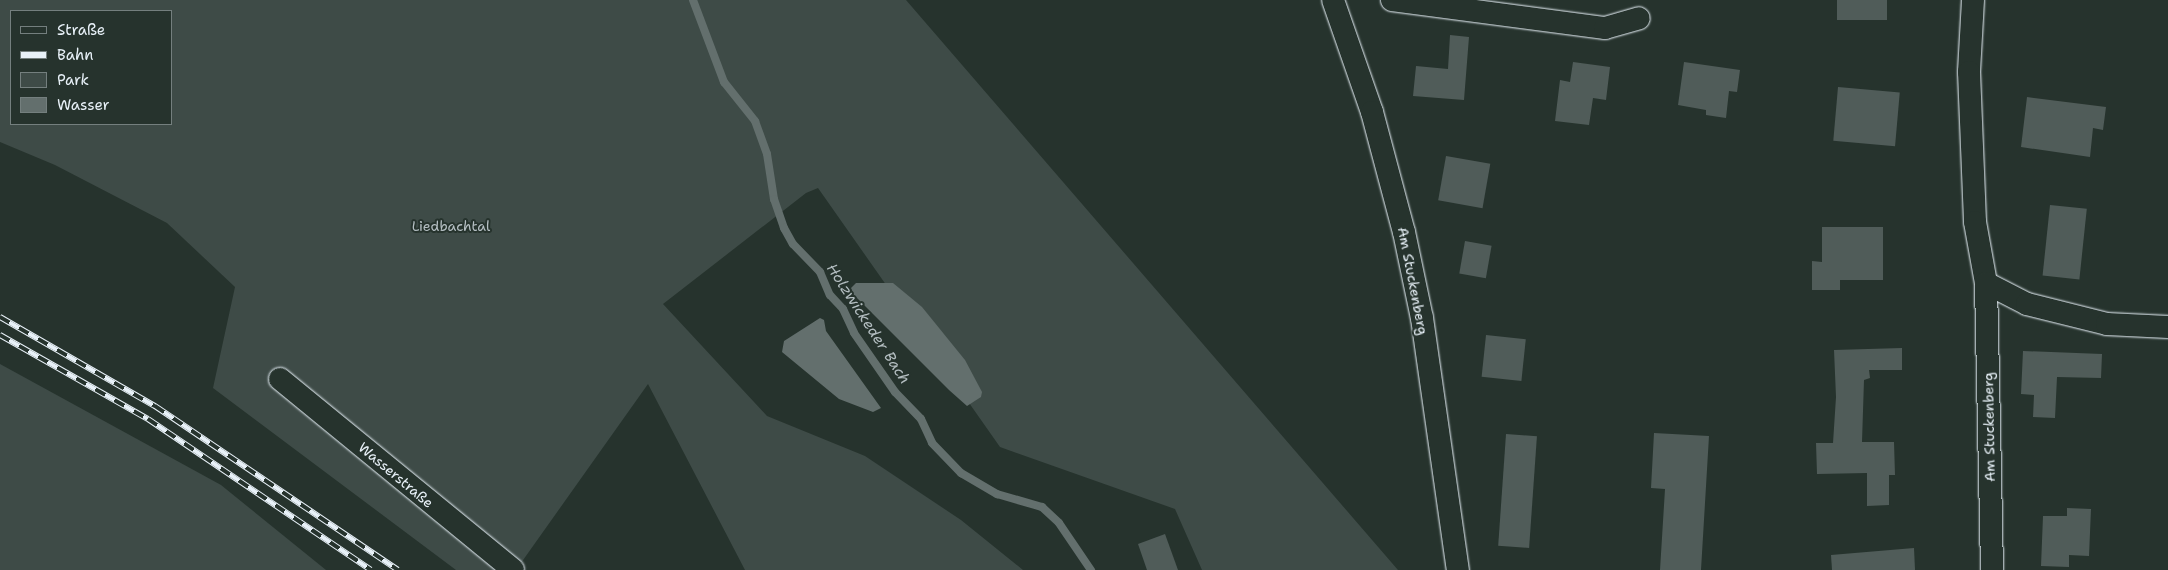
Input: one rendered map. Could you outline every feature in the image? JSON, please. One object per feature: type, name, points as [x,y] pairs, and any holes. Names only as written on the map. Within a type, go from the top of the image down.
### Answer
[{"type":"street","name":"Am Stuckenberg","points":[[1333,0],[1372,112],[1404,232],[1422,318],[1458,570]]},
{"type":"street","points":[[1392,0],[1606,28],[1640,18]]},
{"type":"street","name":"Am Stuckenberg","points":[[1973,0],[1970,72],[1976,222],[1986,283],[1992,570]]},
{"type":"street","points":[[1986,283],[2026,304],[2107,324],[2168,327]]},
{"type":"street","name":"Wasserstraße","points":[[280,379],[513,570]]},
{"type":"green space","name":"Liedbachtal","points":[[0,0],[906,0],[1398,570],[1202,570],[1175,509],[1000,447],[818,188],[806,193],[663,304],[767,416],[865,456],[961,520],[1023,570],[745,570],[648,384],[516,570],[456,570],[213,388],[235,287],[167,223],[55,165],[0,142]]},
{"type":"green space","points":[[0,364],[221,485],[326,570],[0,570]]},
{"type":"water","points":[[856,283],[893,283],[922,307],[965,360],[982,392],[981,397],[967,406],[949,390],[854,295],[851,288]]},
{"type":"water","points":[[820,318],[824,320],[826,331],[881,408],[873,412],[839,399],[782,352],[784,341]]},
{"type":"building","points":[[1837,0],[1887,0],[1887,20],[1837,20]]},
{"type":"building","points":[[1450,35],[1469,37],[1464,100],[1413,96],[1416,66],[1448,69]]},
{"type":"building","points":[[1573,62],[1610,67],[1606,100],[1593,98],[1589,125],[1555,121],[1560,80],[1570,82]]},
{"type":"building","points":[[1684,62],[1740,70],[1737,92],[1729,91],[1726,118],[1706,115],[1706,110],[1678,105]]},
{"type":"building","points":[[1838,87],[1900,92],[1895,146],[1833,141]]},
{"type":"building","points":[[2027,97],[2106,107],[2103,130],[2093,128],[2090,157],[2021,147]]},
{"type":"building","points":[[1446,156],[1490,164],[1483,208],[1438,200]]},
{"type":"building","points":[[2050,205],[2087,209],[2079,279],[2043,276]]},
{"type":"building","points":[[1822,227],[1883,227],[1883,280],[1840,280],[1840,290],[1812,290],[1812,261],[1822,262]]},
{"type":"building","points":[[1465,241],[1492,246],[1486,278],[1459,273]]},
{"type":"building","points":[[1486,335],[1526,339],[1521,381],[1482,377]]},
{"type":"building","points":[[1902,348],[1902,370],[1869,370],[1870,378],[1864,380],[1862,442],[1894,442],[1895,475],[1889,475],[1889,505],[1867,506],[1867,473],[1817,474],[1816,443],[1833,443],[1836,397],[1834,350]]},
{"type":"building","points":[[2023,351],[2102,354],[2101,378],[2057,377],[2055,418],[2033,417],[2034,395],[2021,394]]},
{"type":"building","points":[[1654,433],[1709,436],[1701,570],[1660,570],[1665,489],[1651,488]]},
{"type":"building","points":[[1506,434],[1537,436],[1529,548],[1498,546]]},
{"type":"building","points":[[2067,508],[2091,509],[2089,556],[2069,555],[2069,567],[2041,566],[2043,516],[2067,516]]},
{"type":"building","points":[[1165,534],[1178,570],[1147,570],[1138,544]]},
{"type":"building","points":[[1914,548],[1915,570],[1832,570],[1831,555]]},
{"type":"waterway","name":"Holzwickeder Bach","points":[[693,0],[724,82],[755,121],[767,154],[774,199],[784,228],[793,244],[820,272],[830,295],[843,309],[854,333],[895,392],[921,419],[932,443],[961,473],[997,494],[1042,507],[1059,523],[1091,570]]},
{"type":"railway","points":[[0,317],[155,406],[398,570]]},
{"type":"railway","points":[[0,335],[148,419],[371,570]]}]
